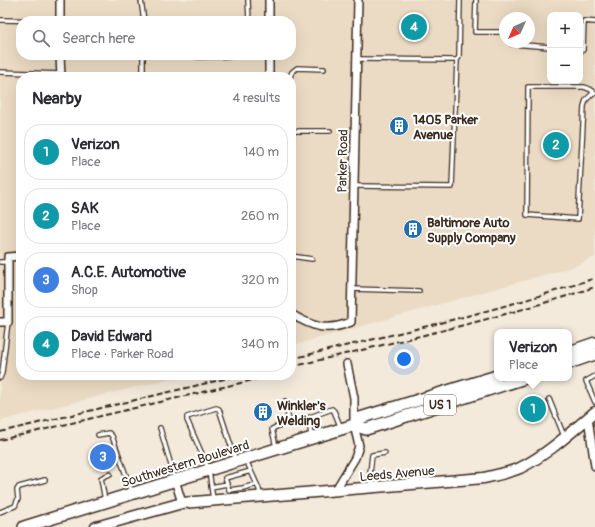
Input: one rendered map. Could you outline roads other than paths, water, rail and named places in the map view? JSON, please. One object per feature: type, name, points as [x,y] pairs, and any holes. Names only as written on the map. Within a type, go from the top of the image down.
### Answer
[{"type":"main road","points":[[572,351],[595,343]]},
{"type":"main road","points":[[572,362],[595,354]]},
{"type":"main road","name":"Southwestern Boulevard","points":[[26,527],[132,493],[312,439],[354,425],[360,418],[494,377]]},
{"type":"main road","name":"Southwestern Boulevard","points":[[354,425],[366,429],[516,381]]},
{"type":"street","points":[[60,0],[60,16]]},
{"type":"street","points":[[269,0],[269,16]]},
{"type":"street","name":"Parker Road","points":[[296,317],[326,328],[351,322],[358,0]]},
{"type":"street","points":[[60,60],[61,72]]},
{"type":"street","points":[[269,60],[269,72]]},
{"type":"street","points":[[4,322],[8,259],[16,257]]},
{"type":"street","points":[[334,491],[358,452],[359,446],[354,425],[354,398],[347,364]]},
{"type":"street","points":[[592,415],[595,466]]},
{"type":"street","name":"Leeds Avenue","points":[[96,527],[117,524],[182,503],[462,481],[502,474],[533,461],[592,415]]},
{"type":"street","points":[[175,480],[182,503]]},
{"type":"lane","points":[[141,0],[143,16]]},
{"type":"lane","points":[[248,0],[248,16]]},
{"type":"lane","points":[[354,186],[452,187],[456,60],[459,57],[460,0]]},
{"type":"lane","points":[[476,0],[475,32],[499,32]]},
{"type":"lane","points":[[0,20],[16,20]]},
{"type":"lane","points":[[583,50],[584,21],[595,22]]},
{"type":"lane","points":[[535,46],[547,47]]},
{"type":"lane","points":[[357,59],[456,60]]},
{"type":"lane","points":[[143,72],[144,60]]},
{"type":"lane","points":[[292,72],[297,68],[324,69]]},
{"type":"lane","points":[[0,72],[16,73]]},
{"type":"lane","points":[[528,87],[584,87],[594,92],[586,100],[584,106],[578,219],[527,215],[528,87]]},
{"type":"lane","points":[[296,131],[330,131]]},
{"type":"lane","points":[[296,257],[312,259]]},
{"type":"lane","points":[[0,262],[8,259]]},
{"type":"lane","points":[[352,289],[419,291]]},
{"type":"lane","points":[[0,378],[2,373],[4,322]]},
{"type":"lane","points":[[595,376],[586,381],[595,402]]},
{"type":"lane","points":[[549,399],[565,437]]},
{"type":"lane","points":[[276,450],[272,430],[289,421],[286,401]]},
{"type":"lane","points":[[213,501],[209,470],[187,418],[216,408],[219,409],[241,460],[251,471],[257,484],[260,497]]},
{"type":"lane","points":[[312,439],[310,417],[332,409],[342,429]]},
{"type":"lane","points":[[160,428],[175,480]]},
{"type":"lane","points":[[98,435],[109,433],[112,436],[132,493]]},
{"type":"lane","points":[[371,488],[370,473],[372,455],[385,453]]},
{"type":"lane","points":[[118,471],[124,469]]},
{"type":"lane","points":[[251,471],[225,478],[229,490],[257,484]]},
{"type":"lane","points":[[105,502],[101,478],[110,474]]},
{"type":"lane","points":[[0,512],[15,506],[18,499],[17,490],[19,487],[45,480]]},
{"type":"lane","points":[[212,487],[227,484]]},
{"type":"railway","points":[[296,358],[482,312],[595,278]]},
{"type":"railway","points":[[296,366],[520,310],[595,287]]},
{"type":"railway","points":[[0,432],[220,380]]},
{"type":"railway","points":[[0,440],[253,380]]},
{"type":"place","name":"David Edward","points":[[414,27]]},
{"type":"place","name":"1405 Parker Avenue","points":[[399,126]]},
{"type":"place","name":"SAK","points":[[556,145]]},
{"type":"place","name":"Baltimore Auto Supply Company","points":[[413,229]]},
{"type":"place","name":"Verizon","points":[[533,409]]},
{"type":"place","name":"Winkler's Welding","points":[[263,412]]},
{"type":"place","name":"A.C.E. Automotive","points":[[103,457]]}]
